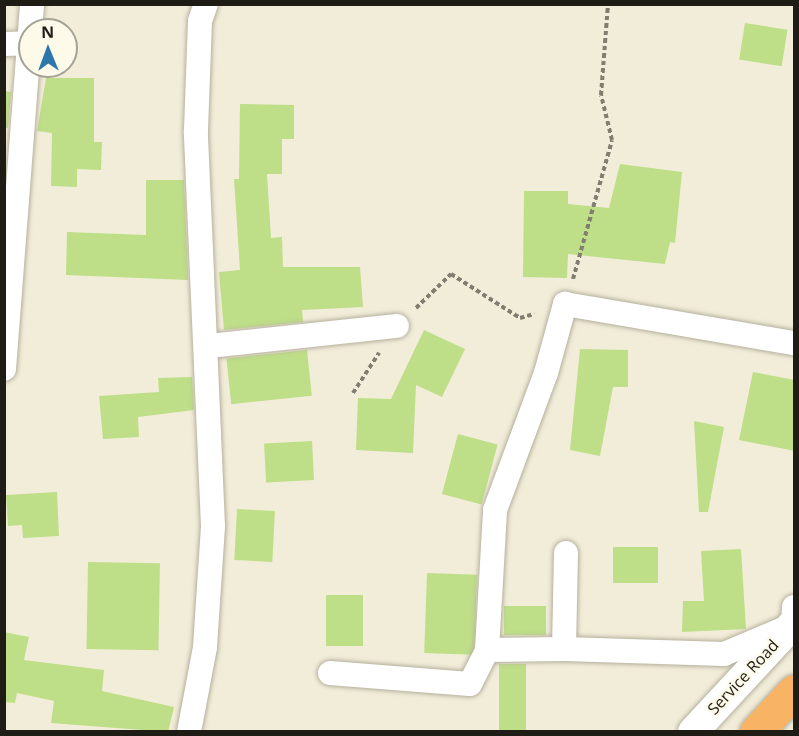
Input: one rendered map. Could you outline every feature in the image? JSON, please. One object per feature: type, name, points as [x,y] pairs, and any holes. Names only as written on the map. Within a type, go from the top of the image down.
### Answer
[{"type":"highway","points":[[756,732],[795,691]]},
{"type":"street","points":[[4,369],[16,44],[32,4]]},
{"type":"street","points":[[189,732],[205,647],[213,526],[209,345],[196,130],[200,21],[206,4]]},
{"type":"street","points":[[330,673],[470,684],[487,650],[495,510],[546,373],[565,304],[795,343]]},
{"type":"street","points":[[209,345],[398,326]]},
{"type":"street","points":[[564,649],[566,553]]},
{"type":"street","points":[[487,650],[564,649],[724,654],[794,618]]},
{"type":"street","name":"Service Road","points":[[693,732],[794,618]]},
{"type":"path","points":[[353,393],[398,326],[452,274],[520,318],[565,304],[612,140],[601,95],[608,4]]},
{"type":"building","points":[[745,23],[787,30],[782,66],[739,60]]},
{"type":"building","points":[[46,78],[94,78],[94,142],[102,142],[101,170],[77,169],[77,187],[51,186],[52,133],[37,131]]},
{"type":"building","points":[[4,91],[11,92],[8,128],[4,127]]},
{"type":"building","points":[[240,104],[294,105],[294,139],[282,139],[282,174],[267,174],[271,238],[282,237],[283,267],[360,267],[363,307],[302,310],[303,322],[224,330],[219,272],[240,270],[234,179],[239,179]]},
{"type":"building","points":[[620,164],[682,172],[675,243],[670,242],[665,264],[568,254],[567,278],[523,277],[524,191],[568,191],[568,204],[609,208]]},
{"type":"building","points":[[146,180],[184,180],[188,280],[66,275],[67,232],[146,235]]},
{"type":"building","points":[[424,330],[465,349],[442,397],[416,385],[413,453],[356,450],[358,398],[391,399]]},
{"type":"building","points":[[580,349],[628,350],[628,387],[613,387],[600,456],[570,450]]},
{"type":"building","points":[[307,350],[312,396],[231,404],[226,358]]},
{"type":"building","points":[[753,372],[795,380],[795,451],[739,440]]},
{"type":"building","points":[[192,377],[194,410],[138,417],[139,437],[103,439],[99,396],[159,392],[158,378]]},
{"type":"building","points":[[694,421],[724,427],[708,512],[699,512]]},
{"type":"building","points":[[458,434],[498,445],[482,504],[442,494]]},
{"type":"building","points":[[312,441],[314,480],[266,482],[264,444]]},
{"type":"building","points":[[57,492],[59,536],[23,538],[22,525],[8,526],[6,495]]},
{"type":"building","points":[[237,509],[275,511],[272,562],[234,560]]},
{"type":"building","points":[[613,547],[658,547],[658,583],[613,583]]},
{"type":"building","points":[[741,549],[746,629],[682,632],[683,601],[704,601],[701,551]]},
{"type":"building","points":[[88,562],[160,563],[158,650],[86,649]]},
{"type":"building","points":[[427,573],[477,575],[474,655],[424,653]]},
{"type":"building","points":[[326,595],[363,595],[363,646],[326,646]]},
{"type":"building","points":[[504,606],[546,606],[546,635],[504,635]]},
{"type":"building","points":[[4,632],[29,637],[24,660],[104,670],[102,691],[174,707],[168,732],[51,723],[54,701],[17,693],[15,703],[4,702]]},
{"type":"building","points":[[499,664],[526,664],[526,732],[499,732]]}]
